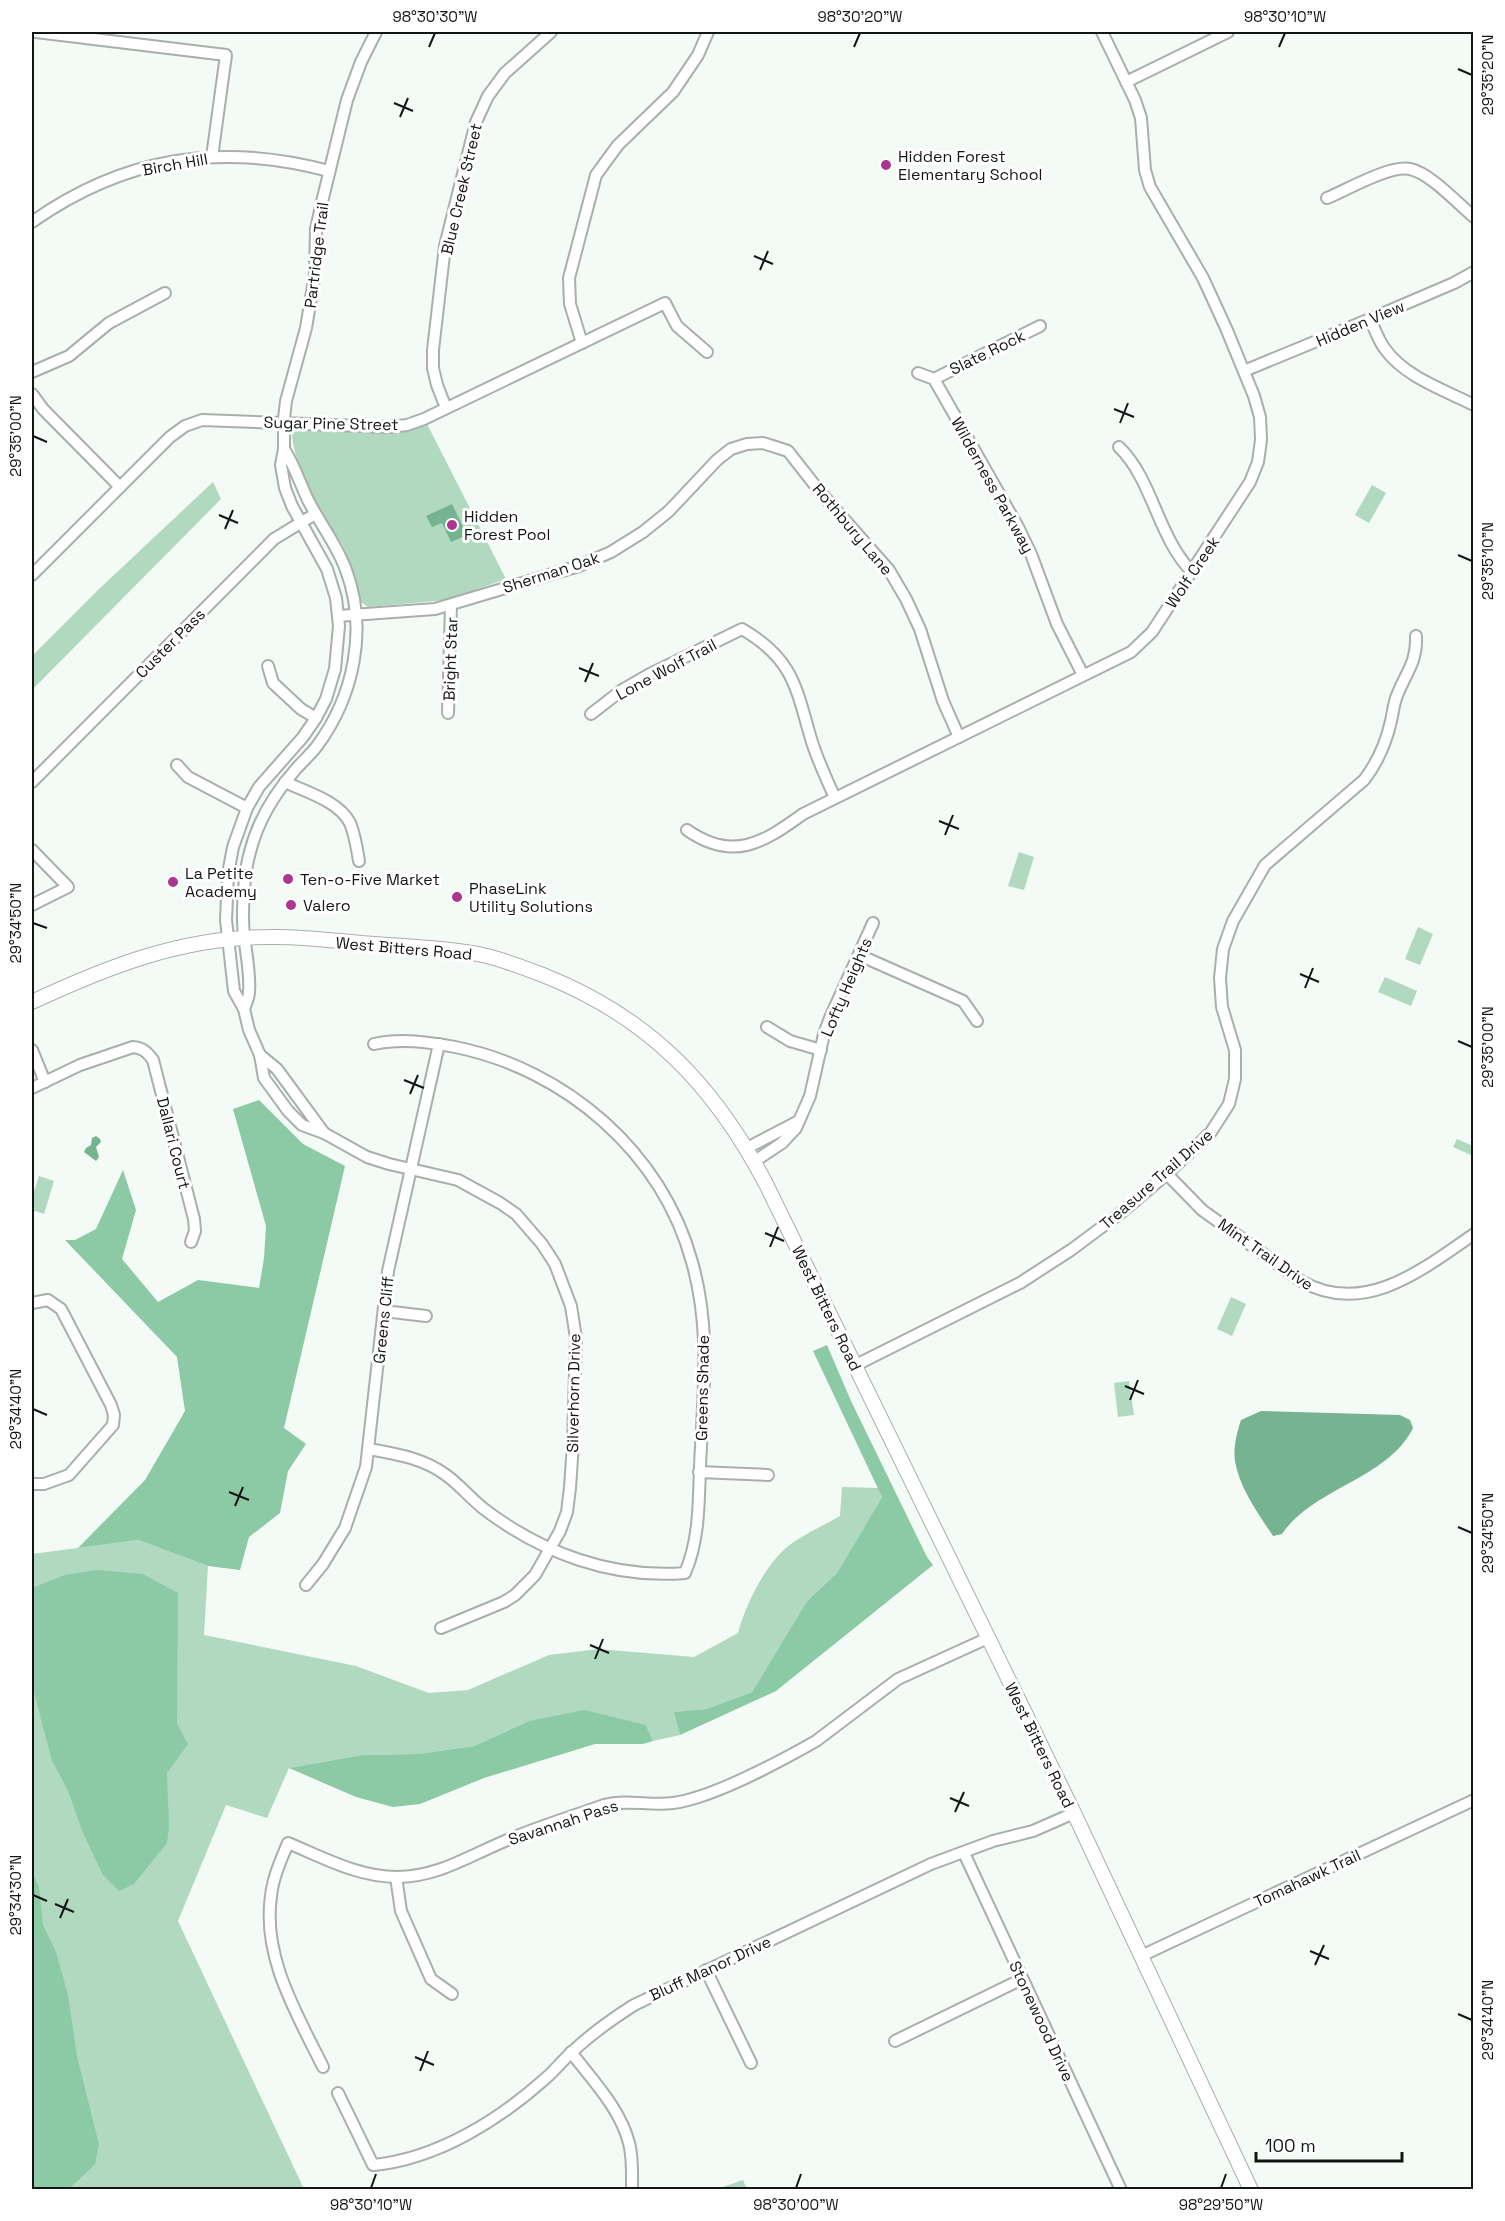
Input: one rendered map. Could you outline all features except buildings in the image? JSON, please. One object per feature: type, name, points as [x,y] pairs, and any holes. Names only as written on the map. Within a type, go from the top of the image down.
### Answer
[{"type":"main road","name":"West Bitters Road","points":[[32,1002],[67,984],[123,962],[168,949],[229,939],[272,936],[443,950],[487,956],[567,984],[618,1012],[671,1054],[703,1086],[729,1120],[754,1161],[1074,1813],[1251,2190]]},
{"type":"street","points":[[36,32],[226,55],[212,157]]},
{"type":"street","name":"Partridge Trail","points":[[229,939],[226,920],[228,874],[233,847],[247,808],[259,787],[303,737],[316,718],[326,699],[335,669],[338,616],[336,598],[327,569],[292,506],[285,488],[281,465],[286,401],[306,328],[315,274],[316,229],[347,100],[361,62],[376,32]]},
{"type":"street","name":"Blue Creek Street","points":[[446,408],[435,376],[433,350],[445,246],[476,122],[488,96],[505,73],[552,32]]},
{"type":"street","points":[[582,343],[570,304],[569,279],[596,175],[618,145],[673,92],[698,54],[708,32]]},
{"type":"street","name":"Wolf Creek","points":[[687,831],[712,844],[729,847],[748,846],[781,830],[803,813],[1116,660],[1138,646],[1152,632],[1243,495],[1258,462],[1261,440],[1260,417],[1244,371],[1203,278],[1150,187],[1145,170],[1141,118],[1102,32]]},
{"type":"street","points":[[1126,82],[1228,32]]},
{"type":"street","name":"Birch Hill","points":[[32,222],[63,201],[94,185],[127,172],[161,163],[212,157],[254,157],[329,171]]},
{"type":"street","points":[[1327,198],[1391,170],[1409,169],[1425,175],[1473,216]]},
{"type":"street","name":"Hidden View","points":[[1244,371],[1454,283],[1473,272]]},
{"type":"street","points":[[32,372],[69,356],[109,323],[165,293]]},
{"type":"street","name":"Sugar Pine Street","points":[[32,575],[170,437],[185,426],[202,420],[388,427],[406,425],[665,303],[677,326],[707,352]]},
{"type":"street","points":[[1370,319],[1378,338],[1392,358],[1415,375],[1473,405]]},
{"type":"street","name":"Slate Rock","points":[[934,379],[1040,326]]},
{"type":"street","points":[[918,373],[934,379]]},
{"type":"street","name":"Wilderness Parkway","points":[[934,379],[1018,527],[1058,624],[1083,675]]},
{"type":"street","points":[[32,394],[43,409],[120,487]]},
{"type":"street","name":"Sherman Oak","points":[[338,616],[414,611],[451,605],[513,584],[579,566],[611,552],[643,532],[669,511],[717,460],[731,449],[747,444],[763,443]]},
{"type":"street","name":"Rothbury Lane","points":[[763,443],[788,452],[820,493],[889,570],[920,629],[943,701],[959,737]]},
{"type":"street","points":[[1119,447],[1132,461],[1172,546],[1192,572]]},
{"type":"street","name":"Partridge Trail","points":[[245,938],[245,889],[250,852],[263,815],[273,797],[316,748],[338,712],[348,687],[356,645],[357,614],[346,570],[338,550],[315,514],[293,463],[284,449]]},
{"type":"street","name":"Custer Pass","points":[[32,782],[274,539],[315,514]]},
{"type":"street","name":"Bright Star","points":[[448,713],[451,605]]},
{"type":"street","name":"Lone Wolf Trail","points":[[591,714],[639,680],[742,629],[773,651],[793,680],[813,745],[835,798]]},
{"type":"street","name":"Treasure Trail Drive","points":[[854,1366],[1020,1283],[1071,1250],[1122,1212],[1167,1174],[1218,1124],[1229,1104],[1233,1088],[1235,1050],[1222,1007],[1220,978],[1223,949],[1233,921],[1265,865],[1364,780],[1371,771],[1387,737],[1397,694],[1414,663],[1417,652],[1416,636]]},
{"type":"street","points":[[268,666],[273,683],[301,709],[316,718]]},
{"type":"street","points":[[303,737],[316,748]]},
{"type":"street","points":[[177,765],[188,777],[247,808]]},
{"type":"street","points":[[285,782],[340,810],[349,820],[359,861]]},
{"type":"street","points":[[32,850],[68,887],[32,905]]},
{"type":"street","name":"Lofty Heights","points":[[754,1161],[799,1120],[810,1096],[830,1018],[873,923]]},
{"type":"street","name":"Silverhorn Drive","points":[[244,1009],[250,993],[245,938]]},
{"type":"street","name":"Silverhorn Drive","points":[[229,939],[234,991],[244,1009],[249,1030],[260,1055],[264,1078],[302,1125],[324,1133],[367,1157],[410,1170],[458,1180],[479,1190],[516,1214],[542,1244],[564,1285],[571,1306],[576,1338],[573,1443],[567,1512],[551,1550],[535,1575],[515,1595],[504,1602],[441,1628]]},
{"type":"street","points":[[859,955],[963,1001],[977,1021]]},
{"type":"street","points":[[767,1027],[790,1041],[820,1050]]},
{"type":"street","name":"Greens Shade","points":[[374,1044],[395,1040],[439,1044],[498,1058],[569,1094],[619,1135],[652,1175],[675,1214],[692,1261],[706,1349],[696,1538],[685,1573],[621,1571],[597,1566],[551,1550]]},
{"type":"street","name":"Greens Cliff","points":[[306,1585],[323,1564],[345,1528],[360,1487],[369,1449],[388,1271],[439,1044]]},
{"type":"street","name":"Dallari Court","points":[[45,1082],[80,1065],[133,1047],[142,1048],[153,1060],[194,1219],[195,1231],[191,1242]]},
{"type":"street","points":[[32,1050],[45,1082],[32,1088]]},
{"type":"street","name":"Silverhorn Drive","points":[[260,1055],[277,1069],[324,1133]]},
{"type":"street","points":[[283,1104],[296,1093]]},
{"type":"street","name":"Lofty Heights","points":[[747,1148],[785,1133]]},
{"type":"street","name":"Mint Trail Drive","points":[[1167,1174],[1202,1210],[1301,1281],[1315,1289],[1329,1293],[1375,1292],[1413,1274],[1473,1234]]},
{"type":"street","points":[[32,1303],[48,1300],[61,1309],[114,1415],[111,1429],[69,1475],[44,1484],[32,1484]]},
{"type":"street","points":[[384,1311],[426,1316]]},
{"type":"street","points":[[369,1449],[406,1455],[437,1469],[491,1514],[517,1532],[551,1550]]},
{"type":"street","points":[[699,1472],[768,1475]]},
{"type":"street","name":"Savannah Pass","points":[[323,2067],[283,1983],[270,1932],[271,1895],[275,1874],[288,1843],[345,1867],[361,1872],[396,1877],[446,1868],[505,1841],[604,1805],[618,1802],[674,1803],[725,1786],[816,1741],[898,1679],[988,1638]]},
{"type":"street","name":"Tomahawk Trail","points":[[1141,1956],[1473,1800]]},
{"type":"street","name":"Bluff Manor Drive","points":[[338,2092],[373,2165],[407,2160],[425,2154],[479,2127],[546,2078],[571,2052],[606,2022],[634,2005],[931,1864],[993,1841],[1033,1831],[1074,1813]]},
{"type":"street","name":"Stonewood Drive","points":[[964,1853],[1120,2190]]},
{"type":"street","points":[[396,1877],[401,1911],[431,1979],[452,1994]]},
{"type":"street","points":[[706,1970],[752,2063]]},
{"type":"street","points":[[895,2041],[1022,1979]]},
{"type":"street","points":[[571,2052],[621,2121],[631,2155],[633,2190]]},
{"type":"shaded area","points":[[426,422],[506,579],[446,600],[368,607],[361,602],[345,551],[305,482],[294,449],[292,430],[294,428]]},
{"type":"shaded area","points":[[213,482],[221,499],[32,690],[32,656],[98,590]]},
{"type":"shaded area","points":[[1372,485],[1386,493],[1369,523],[1355,515]]},
{"type":"shaded area","name":"Hidden Forest Pool","points":[[452,504],[467,535],[451,542],[442,523],[432,527],[426,516]]},
{"type":"shaded area","points":[[1019,852],[1034,857],[1024,890],[1008,886]]},
{"type":"shaded area","points":[[1418,927],[1433,934],[1420,965],[1405,959]]},
{"type":"shaded area","points":[[1385,977],[1417,991],[1411,1006],[1378,992]]},
{"type":"shaded area","points":[[259,1100],[303,1144],[345,1166],[284,1428],[306,1444],[288,1471],[280,1513],[249,1537],[240,1570],[208,1566],[138,1540],[78,1548],[145,1480],[185,1411],[177,1357],[65,1240],[75,1240],[96,1229],[123,1170],[136,1210],[122,1259],[158,1302],[198,1280],[259,1288],[266,1226],[233,1109]]},
{"type":"shaded area","points":[[96,1136],[101,1142],[96,1147],[99,1157],[96,1161],[84,1152],[91,1145],[92,1138]]},
{"type":"shaded area","points":[[1457,1139],[1473,1146],[1471,1155],[1453,1147]]},
{"type":"shaded area","points":[[39,1176],[54,1181],[44,1214],[32,1210],[32,1198]]},
{"type":"shaded area","points":[[1231,1297],[1246,1304],[1232,1336],[1217,1329]]},
{"type":"shaded area","points":[[827,1345],[851,1401],[933,1565],[776,1691],[680,1735],[674,1712],[706,1709],[752,1692],[807,1601],[837,1573],[882,1497],[813,1351]]},
{"type":"shaded area","points":[[1129,1381],[1134,1415],[1118,1417],[1114,1383]]},
{"type":"shaded area","points":[[1261,1411],[1400,1415],[1410,1420],[1413,1428],[1386,1460],[1312,1505],[1282,1534],[1273,1536],[1245,1491],[1237,1471],[1235,1456],[1241,1420]]},
{"type":"shaded area","points":[[842,1487],[878,1488],[882,1497],[837,1573],[807,1601],[752,1692],[706,1709],[675,1712],[680,1735],[653,1741],[646,1725],[529,1721],[474,1746],[418,1754],[362,1755],[289,1768],[267,1818],[226,1805],[178,1921],[304,2189],[32,2189],[32,1554],[138,1540],[208,1566],[204,1635],[356,1666],[429,1693],[468,1690],[549,1655],[598,1649],[694,1657],[738,1633],[757,1587],[771,1564],[787,1547],[840,1516]]},
{"type":"shaded area","points":[[97,1570],[143,1574],[178,1593],[177,1724],[188,1744],[167,1773],[169,1828],[167,1843],[134,1884],[119,1891],[103,1875],[83,1833],[67,1788],[52,1761],[32,1684],[32,1588],[65,1575]]},
{"type":"shaded area","points":[[584,1710],[646,1725],[653,1741],[643,1744],[595,1744],[484,1778],[420,1804],[393,1807],[356,1797],[289,1768],[362,1755],[418,1754],[474,1746],[529,1721]]},
{"type":"shaded area","points":[[32,1872],[39,1887],[43,1925],[56,1952],[68,1995],[77,2056],[99,2145],[95,2164],[69,2189],[32,2189]]},
{"type":"shaded area","points":[[743,2180],[747,2189],[717,2189]]},
{"type":"place","name":"Hidden Forest Elementary School","points":[[886,165]]},
{"type":"place","name":"Hidden Forest Pool","points":[[452,525]]},
{"type":"place","name":"Ten-o-Five Market","points":[[288,879]]},
{"type":"place","name":"La Petite Academy","points":[[173,882]]},
{"type":"place","name":"PhaseLink Utility Solutions","points":[[457,897]]},
{"type":"place","name":"Valero","points":[[291,905]]}]
